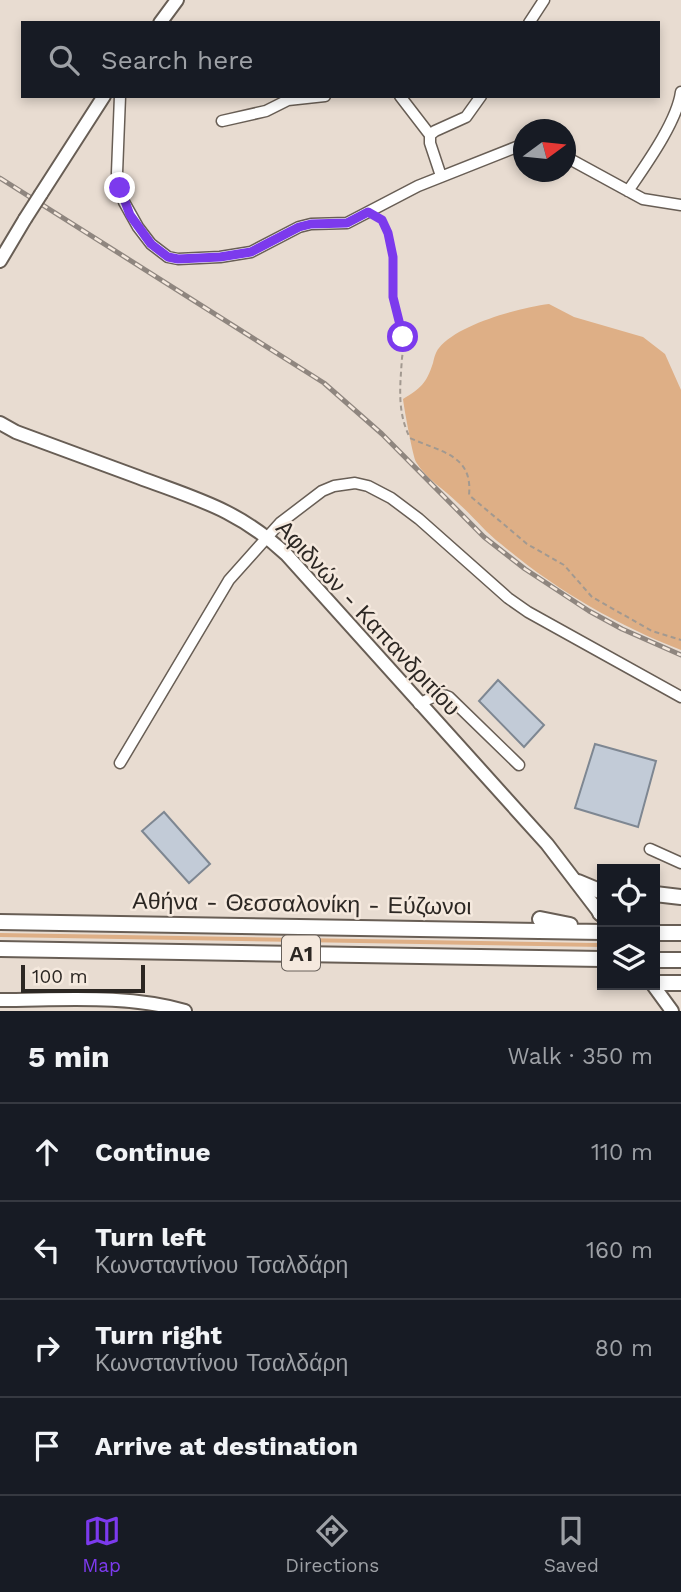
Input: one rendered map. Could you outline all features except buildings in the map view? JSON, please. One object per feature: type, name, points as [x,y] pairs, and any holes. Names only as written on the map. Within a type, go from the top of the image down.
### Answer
[{"type":"highway","points":[[578,882],[597,890]]},
{"type":"highway","points":[[660,895],[681,897]]},
{"type":"highway","points":[[380,927],[434,918]]},
{"type":"highway","points":[[540,919],[597,932]]},
{"type":"highway","name":"Αθήνα - Θεσσαλονίκη - Εύζωνοι","points":[[0,922],[597,932]]},
{"type":"highway","points":[[660,933],[681,933]]},
{"type":"highway","name":"Α1","points":[[0,949],[597,959]]},
{"type":"highway","points":[[435,956],[486,967]]},
{"type":"highway","points":[[578,966],[597,960]]},
{"type":"highway","points":[[660,960],[681,960]]},
{"type":"highway","points":[[660,984],[681,983]]},
{"type":"main road","points":[[161,21],[177,0]]},
{"type":"main road","points":[[0,261],[103,98]]},
{"type":"main road","name":"Αφιδνών - Καπανδριτίου","points":[[0,423],[16,432],[201,499],[233,514],[266,536],[286,554],[533,828],[597,908]]},
{"type":"main road","points":[[658,990],[672,1011]]},
{"type":"main road","points":[[0,1000],[106,1000],[154,1004],[185,1011]]},
{"type":"street","points":[[530,21],[544,0]]},
{"type":"street","points":[[628,191],[666,131],[676,111],[681,92]]},
{"type":"street","points":[[121,98],[117,173],[124,202],[151,244],[168,257],[188,259],[251,252],[299,227],[347,223],[440,176],[513,148]]},
{"type":"street","points":[[222,121],[266,111],[288,100],[306,98]]},
{"type":"street","points":[[402,98],[430,135],[440,176]]},
{"type":"street","points":[[430,135],[466,117],[480,98]]},
{"type":"street","points":[[576,163],[643,199],[681,205]]},
{"type":"street","points":[[120,764],[229,580],[266,536],[322,491],[345,484],[368,486],[391,498],[528,612],[681,697]]},
{"type":"street","points":[[419,704],[436,696],[449,697],[519,765]]},
{"type":"street","points":[[650,849],[681,863]]},
{"type":"path","points":[[368,212],[382,220],[393,257],[393,297],[403,337],[399,399],[402,421],[410,439],[459,459],[470,479],[469,495],[527,544],[564,565],[592,597],[652,631],[681,640]]},
{"type":"shaded area","points":[[549,304],[574,317],[643,337],[665,354],[681,390],[681,650],[609,617],[542,576],[490,534],[430,479],[416,462],[403,399],[425,381],[439,348],[448,339],[490,318]]},
{"type":"shaded area","points":[[0,933],[597,943],[597,947],[0,937]]},
{"type":"railway","points":[[0,178],[324,383],[382,434],[484,537],[525,569],[589,611],[681,655]]},
{"type":"route","points":[[120,188],[130,215],[151,244],[168,257],[178,259],[251,252],[299,227],[347,223],[368,212],[382,220],[388,233],[393,257],[393,297],[403,337]]}]
